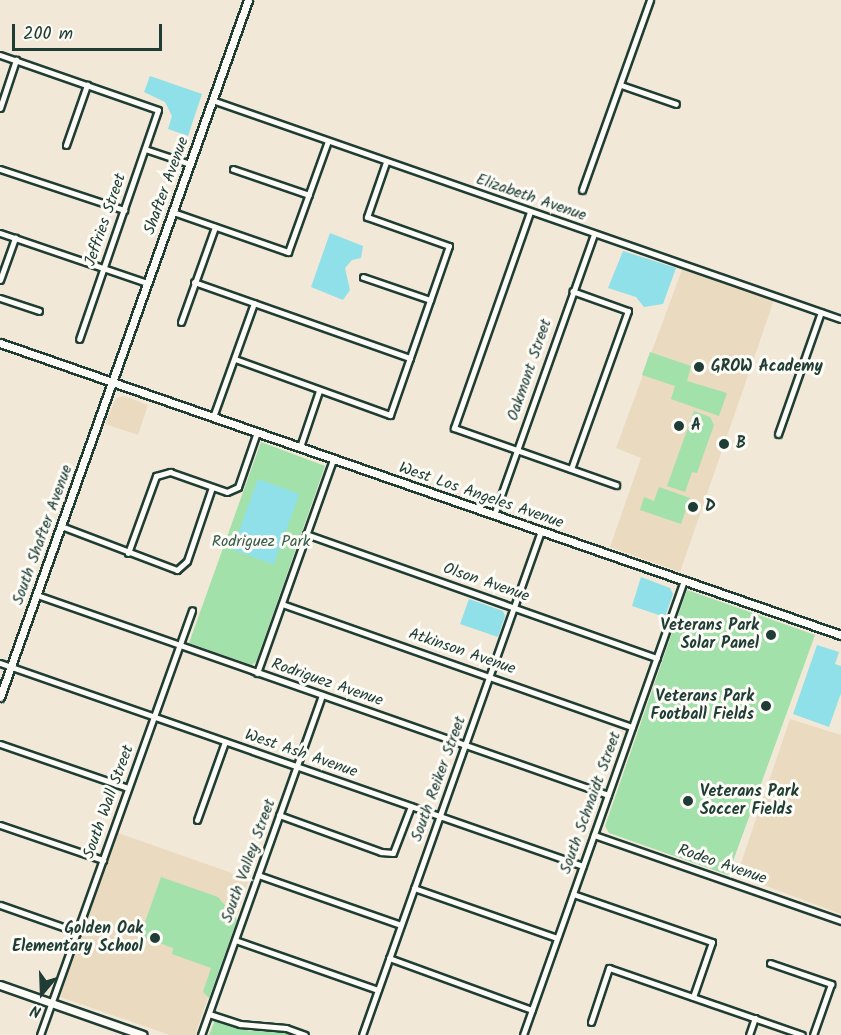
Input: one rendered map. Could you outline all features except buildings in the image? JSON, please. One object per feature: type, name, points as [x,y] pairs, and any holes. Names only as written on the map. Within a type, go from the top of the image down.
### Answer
[{"type":"main road","name":"Shafter Avenue","points":[[112,382],[248,0]]},
{"type":"main road","name":"West Los Angeles Avenue","points":[[0,343],[841,635]]},
{"type":"main road","name":"South Shafter Avenue","points":[[0,697],[112,382]]},
{"type":"main road","points":[[0,985],[143,1035]]},
{"type":"street","points":[[582,190],[650,0]]},
{"type":"street","points":[[0,55],[87,85],[66,145]]},
{"type":"street","points":[[0,108],[16,60]]},
{"type":"street","name":"Jeffries Street","points":[[79,339],[159,110],[87,85]]},
{"type":"street","points":[[621,85],[676,104]]},
{"type":"street","name":"Elizabeth Avenue","points":[[213,100],[841,319]]},
{"type":"street","points":[[172,212],[288,252],[328,141]]},
{"type":"street","points":[[145,149],[190,164]]},
{"type":"street","points":[[235,359],[390,415],[449,246],[367,217],[386,162]]},
{"type":"street","points":[[0,169],[124,210]]},
{"type":"street","points":[[233,169],[309,195]]},
{"type":"street","points":[[530,212],[454,428],[616,485]]},
{"type":"street","points":[[181,322],[215,227]]},
{"type":"street","points":[[0,233],[147,284]]},
{"type":"street","name":"Oakmont Street","points":[[494,515],[594,234]]},
{"type":"street","points":[[0,280],[15,238]]},
{"type":"street","points":[[363,276],[430,300]]},
{"type":"street","points":[[194,282],[410,358]]},
{"type":"street","points":[[571,469],[628,311],[572,291]]},
{"type":"street","points":[[0,298],[39,311]]},
{"type":"street","points":[[213,417],[254,303]]},
{"type":"street","points":[[778,434],[822,312]]},
{"type":"street","points":[[300,447],[319,391]]},
{"type":"street","points":[[128,553],[156,476],[170,472],[227,492],[238,487],[257,432]]},
{"type":"street","points":[[257,673],[333,459]]},
{"type":"street","points":[[61,526],[177,570],[187,561],[212,487]]},
{"type":"street","name":"South Reiker Street","points":[[362,1035],[541,531]]},
{"type":"street","name":"Olson Avenue","points":[[306,534],[657,658]]},
{"type":"street","name":"South Schnaidt Street","points":[[523,1035],[684,581]]},
{"type":"street","name":"Rodriguez Avenue","points":[[37,595],[608,795]]},
{"type":"street","name":"Atkinson Avenue","points":[[282,604],[633,727]]},
{"type":"street","name":"South Wall Street","points":[[40,1035],[192,610]]},
{"type":"street","name":"West Ash Avenue","points":[[0,663],[583,867]]},
{"type":"street","name":"South Valley Street","points":[[201,1035],[322,696]]},
{"type":"street","points":[[197,820],[225,742]]},
{"type":"street","points":[[0,744],[128,788]]},
{"type":"street","points":[[279,815],[381,852],[393,853],[411,806]]},
{"type":"street","points":[[0,825],[103,860]]},
{"type":"street","name":"Rodeo Avenue","points":[[594,835],[841,921]]},
{"type":"street","points":[[258,875],[401,925]]},
{"type":"street","points":[[414,888],[557,938]]},
{"type":"street","points":[[573,894],[712,942],[693,997]]},
{"type":"street","points":[[0,905],[77,932]]},
{"type":"street","points":[[235,940],[378,990]]},
{"type":"street","points":[[389,958],[532,1010]]},
{"type":"street","points":[[770,963],[831,984],[813,1035]]},
{"type":"street","points":[[591,1022],[609,968],[802,1035]]},
{"type":"street","points":[[209,1014],[240,1024],[286,1028],[305,1035]]},
{"type":"street","points":[[749,1035],[755,1018]]},
{"type":"shaded area","name":"GROW Academy","points":[[683,267],[774,300],[680,572],[610,547],[641,458],[616,448]]},
{"type":"shaded area","points":[[124,396],[148,405],[138,435],[105,424],[116,398]]},
{"type":"shaded area","points":[[790,719],[841,735],[841,914],[737,875]]},
{"type":"shaded area","name":"Golden Oak Elementary School","points":[[118,833],[249,879],[195,1035],[170,1035],[60,997]]},
{"type":"green space","points":[[650,352],[691,366],[687,381],[727,393],[719,416],[671,399],[675,386],[642,375]]},
{"type":"green space","points":[[694,411],[710,417],[714,425],[697,473],[692,472],[685,492],[667,486]]},
{"type":"green space","name":"Rodriguez Park","points":[[261,442],[325,466],[256,662],[252,665],[189,643]]},
{"type":"green space","points":[[659,487],[690,498],[681,524],[640,510],[644,497],[654,501]]},
{"type":"green space","points":[[687,590],[815,635],[728,875],[609,833],[605,826]]},
{"type":"green space","points":[[161,877],[218,897],[237,920],[209,998],[203,992],[211,968],[172,954],[173,948],[140,936]]},
{"type":"green space","points":[[215,1020],[250,1031],[273,1030],[293,1035],[209,1035]]},
{"type":"water","points":[[150,76],[202,94],[188,136],[168,129],[172,116],[165,102],[144,92]]},
{"type":"water","points":[[330,233],[363,246],[361,258],[352,260],[345,268],[350,290],[343,300],[311,287]]},
{"type":"water","points":[[623,251],[676,268],[663,304],[644,307],[636,297],[608,288]]},
{"type":"water","points":[[258,479],[299,494],[274,565],[232,549]]},
{"type":"water","points":[[641,577],[670,588],[673,594],[665,617],[632,606]]},
{"type":"water","points":[[469,599],[503,611],[505,616],[498,637],[460,624]]},
{"type":"water","points":[[817,645],[839,652],[835,664],[841,666],[841,693],[829,727],[793,714]]},
{"type":"place","name":"GROW Academy","points":[[699,367]]},
{"type":"place","name":"A","points":[[679,426]]},
{"type":"place","name":"B","points":[[724,444]]},
{"type":"place","name":"D","points":[[693,507]]},
{"type":"place","name":"Veterans Park Solar Panel","points":[[771,635]]},
{"type":"place","name":"Veterans Park Football Fields","points":[[766,706]]},
{"type":"place","name":"Veterans Park Soccer Fields","points":[[688,801]]},
{"type":"place","name":"Golden Oak Elementary School","points":[[155,938]]}]
